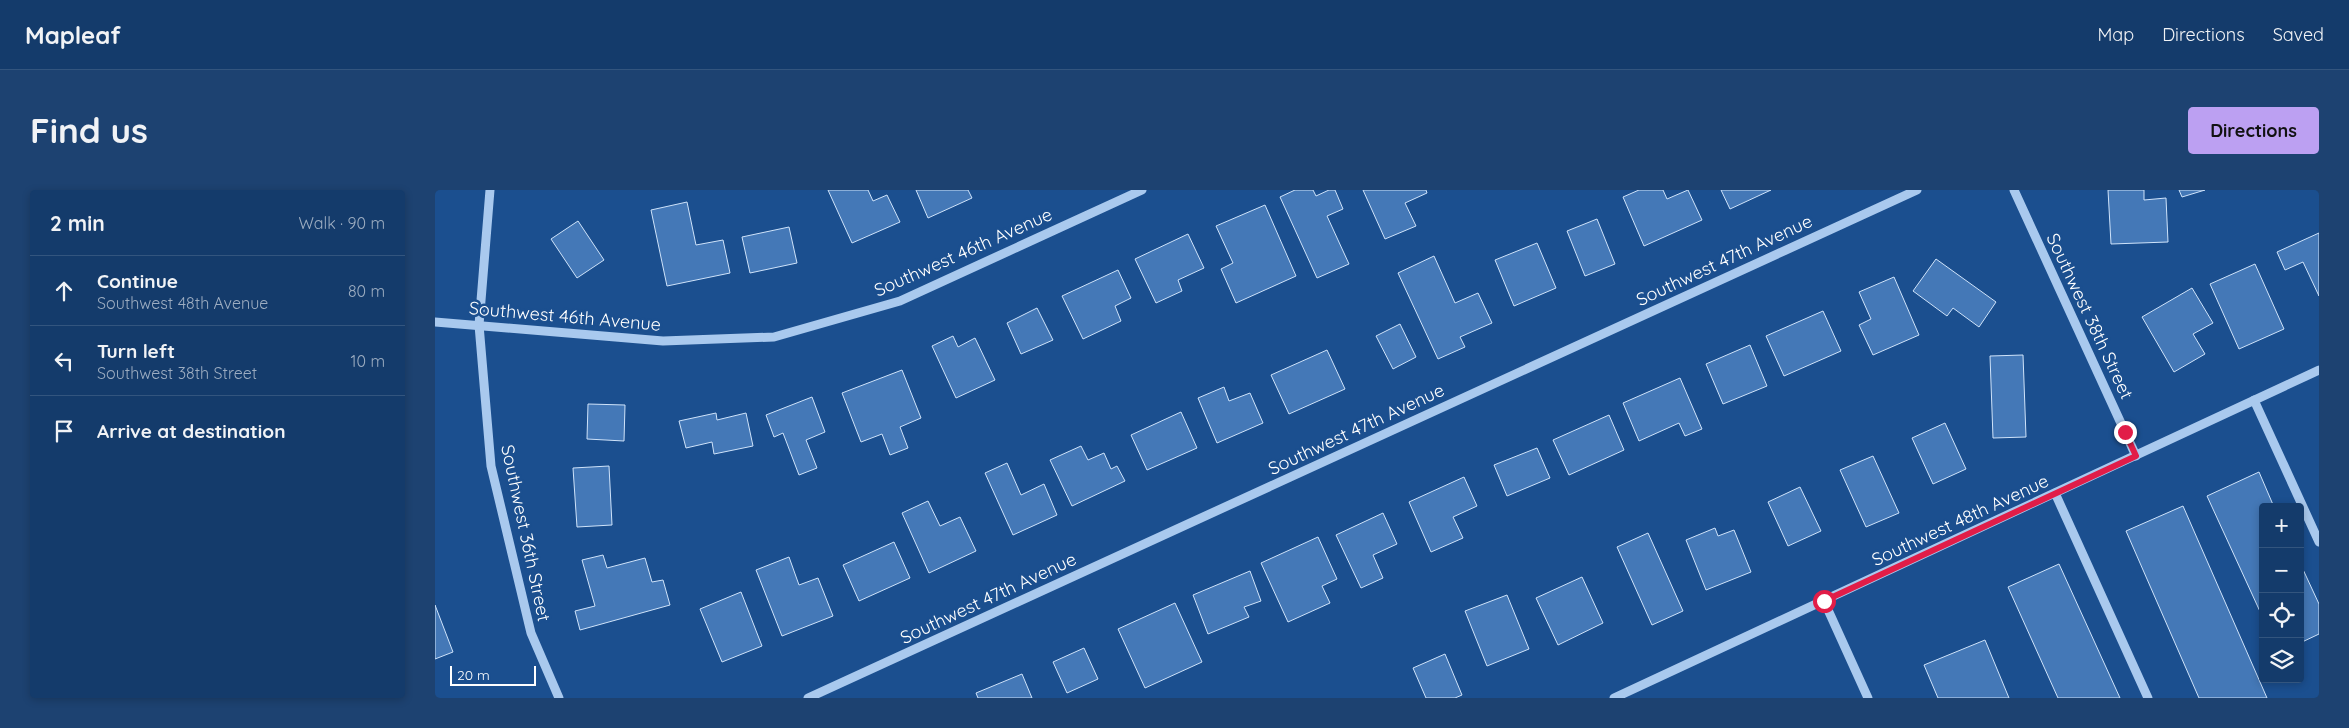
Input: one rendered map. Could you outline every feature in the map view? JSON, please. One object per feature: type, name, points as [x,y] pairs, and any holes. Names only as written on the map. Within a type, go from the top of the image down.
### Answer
[{"type":"street","name":"Southwest 36th Street","points":[[490,190],[479,325],[491,466],[531,633],[559,698]]},
{"type":"street","name":"Southwest 46th Avenue","points":[[435,322],[663,341],[774,338],[900,301],[1142,190]]},
{"type":"street","name":"Southwest 47th Avenue","points":[[808,698],[1917,190]]},
{"type":"street","name":"Southwest 38th Street","points":[[2015,190],[2136,456]]},
{"type":"street","name":"Southwest 48th Avenue","points":[[1614,698],[2319,370]]},
{"type":"street","points":[[2254,400],[2319,542]]},
{"type":"street","points":[[2055,493],[2148,698]]},
{"type":"street","points":[[1824,601],[1868,698]]},
{"type":"building","points":[[828,190],[868,190],[873,201],[887,195],[900,222],[852,243]]},
{"type":"building","points":[[916,190],[968,190],[972,198],[928,218]]},
{"type":"building","points":[[1295,190],[1313,190],[1316,196],[1329,190],[1335,190],[1343,209],[1327,216],[1349,264],[1317,278],[1280,197]]},
{"type":"building","points":[[1363,190],[1426,190],[1427,193],[1405,203],[1416,226],[1385,239]]},
{"type":"building","points":[[1639,190],[1663,190],[1667,199],[1688,190],[1702,220],[1644,246],[1623,197]]},
{"type":"building","points":[[1721,190],[1771,190],[1730,209]]},
{"type":"building","points":[[2108,190],[2144,190],[2144,200],[2166,198],[2168,242],[2111,244]]},
{"type":"building","points":[[2179,190],[2205,190],[2182,197]]},
{"type":"building","points":[[687,202],[696,245],[723,240],[730,273],[667,286],[651,210]]},
{"type":"building","points":[[1265,205],[1296,276],[1236,303],[1221,269],[1233,263],[1216,226]]},
{"type":"building","points":[[1597,219],[1615,264],[1585,276],[1567,231]]},
{"type":"building","points":[[578,221],[604,260],[577,278],[551,239]]},
{"type":"building","points":[[789,227],[797,263],[750,273],[742,237]]},
{"type":"building","points":[[2319,233],[2319,296],[2303,262],[2285,270],[2277,252]]},
{"type":"building","points":[[1188,234],[1204,268],[1178,280],[1182,291],[1156,303],[1135,259]]},
{"type":"building","points":[[1537,243],[1556,288],[1514,306],[1495,260]]},
{"type":"building","points":[[1434,256],[1455,303],[1478,293],[1492,323],[1460,337],[1465,347],[1438,359],[1398,273]]},
{"type":"building","points":[[1936,259],[1996,302],[1979,327],[1953,308],[1947,316],[1913,291]]},
{"type":"building","points":[[2255,264],[2284,329],[2239,349],[2210,284]]},
{"type":"building","points":[[1118,270],[1131,298],[1115,306],[1121,321],[1083,339],[1062,296]]},
{"type":"building","points":[[1894,277],[1919,335],[1873,355],[1859,325],[1871,319],[1859,292]]},
{"type":"building","points":[[2192,288],[2213,323],[2193,334],[2205,354],[2174,372],[2142,317]]},
{"type":"building","points":[[1037,308],[1053,340],[1021,354],[1007,323]]},
{"type":"building","points":[[1823,311],[1841,351],[1784,376],[1766,336]]},
{"type":"building","points":[[1400,324],[1416,357],[1393,369],[1376,336]]},
{"type":"building","points":[[953,336],[958,347],[975,338],[995,380],[956,398],[932,346]]},
{"type":"building","points":[[1750,345],[1767,386],[1723,404],[1706,364]]},
{"type":"building","points":[[1327,350],[1345,389],[1289,414],[1271,375]]},
{"type":"building","points":[[2023,355],[2026,437],[1993,438],[1990,356]]},
{"type":"building","points":[[902,370],[921,418],[900,427],[908,448],[890,455],[882,434],[861,442],[842,393]]},
{"type":"building","points":[[1680,378],[1702,429],[1685,436],[1679,423],[1639,441],[1623,403]]},
{"type":"building","points":[[1224,387],[1229,401],[1250,393],[1263,423],[1217,443],[1198,398]]},
{"type":"building","points":[[812,397],[825,432],[806,440],[817,468],[799,475],[783,433],[774,437],[766,415]]},
{"type":"building","points":[[588,404],[625,405],[624,441],[587,439]]},
{"type":"building","points":[[1181,412],[1197,448],[1147,470],[1131,435]]},
{"type":"building","points":[[716,413],[717,420],[746,413],[753,446],[714,454],[712,442],[686,448],[679,421]]},
{"type":"building","points":[[1609,415],[1624,450],[1569,475],[1553,440]]},
{"type":"building","points":[[1945,423],[1966,469],[1933,484],[1912,438]]},
{"type":"building","points":[[1081,446],[1088,460],[1104,453],[1111,469],[1117,466],[1125,481],[1072,506],[1050,460]]},
{"type":"building","points":[[1537,448],[1550,478],[1507,496],[1494,465]]},
{"type":"building","points":[[1873,456],[1899,513],[1866,527],[1840,470]]},
{"type":"building","points":[[1007,463],[1021,495],[1044,484],[1057,515],[1013,535],[985,473]]},
{"type":"building","points":[[609,466],[612,525],[577,527],[573,468]]},
{"type":"building","points":[[2259,472],[2272,503],[2259,503],[2259,609],[2207,496]]},
{"type":"building","points":[[1464,477],[1477,506],[1453,517],[1463,538],[1431,552],[1409,502]]},
{"type":"building","points":[[1800,487],[1821,531],[1788,546],[1768,502]]},
{"type":"building","points":[[928,501],[940,526],[960,517],[976,551],[929,573],[902,513]]},
{"type":"building","points":[[2183,506],[2267,698],[2199,698],[2126,531]]},
{"type":"building","points":[[1383,513],[1397,544],[1373,555],[1383,578],[1361,588],[1336,535]]},
{"type":"building","points":[[1715,528],[1718,536],[1734,530],[1751,572],[1706,590],[1686,540]]},
{"type":"building","points":[[1648,533],[1683,611],[1652,625],[1617,547]]},
{"type":"building","points":[[1318,537],[1337,579],[1322,586],[1330,603],[1288,622],[1261,563]]},
{"type":"building","points":[[894,542],[910,578],[859,601],[843,565]]},
{"type":"building","points":[[603,555],[607,568],[645,558],[652,582],[663,580],[670,605],[580,630],[575,611],[595,606],[582,560]]},
{"type":"building","points":[[789,557],[799,585],[818,578],[833,616],[782,636],[756,570]]},
{"type":"building","points":[[2059,564],[2120,698],[2058,698],[2008,587]]},
{"type":"building","points":[[1250,571],[1261,601],[1244,607],[1249,617],[1208,634],[1193,595]]},
{"type":"building","points":[[2304,572],[2319,604],[2319,634],[2304,641]]},
{"type":"building","points":[[1582,577],[1603,623],[1558,645],[1536,598]]},
{"type":"building","points":[[741,592],[762,646],[722,662],[700,609]]},
{"type":"building","points":[[1507,595],[1529,649],[1487,666],[1465,611]]},
{"type":"building","points":[[1175,603],[1202,662],[1145,688],[1118,629]]},
{"type":"building","points":[[435,605],[453,652],[435,659]]},
{"type":"building","points":[[1985,640],[2009,698],[1938,698],[1924,665]]},
{"type":"building","points":[[1084,648],[1098,679],[1067,693],[1053,662]]},
{"type":"building","points":[[1445,654],[1462,695],[1455,698],[1426,698],[1413,668]]},
{"type":"building","points":[[1022,674],[1032,698],[978,698],[976,693]]},
{"type":"route","points":[[1824,601],[2136,456],[2125,432]]}]
